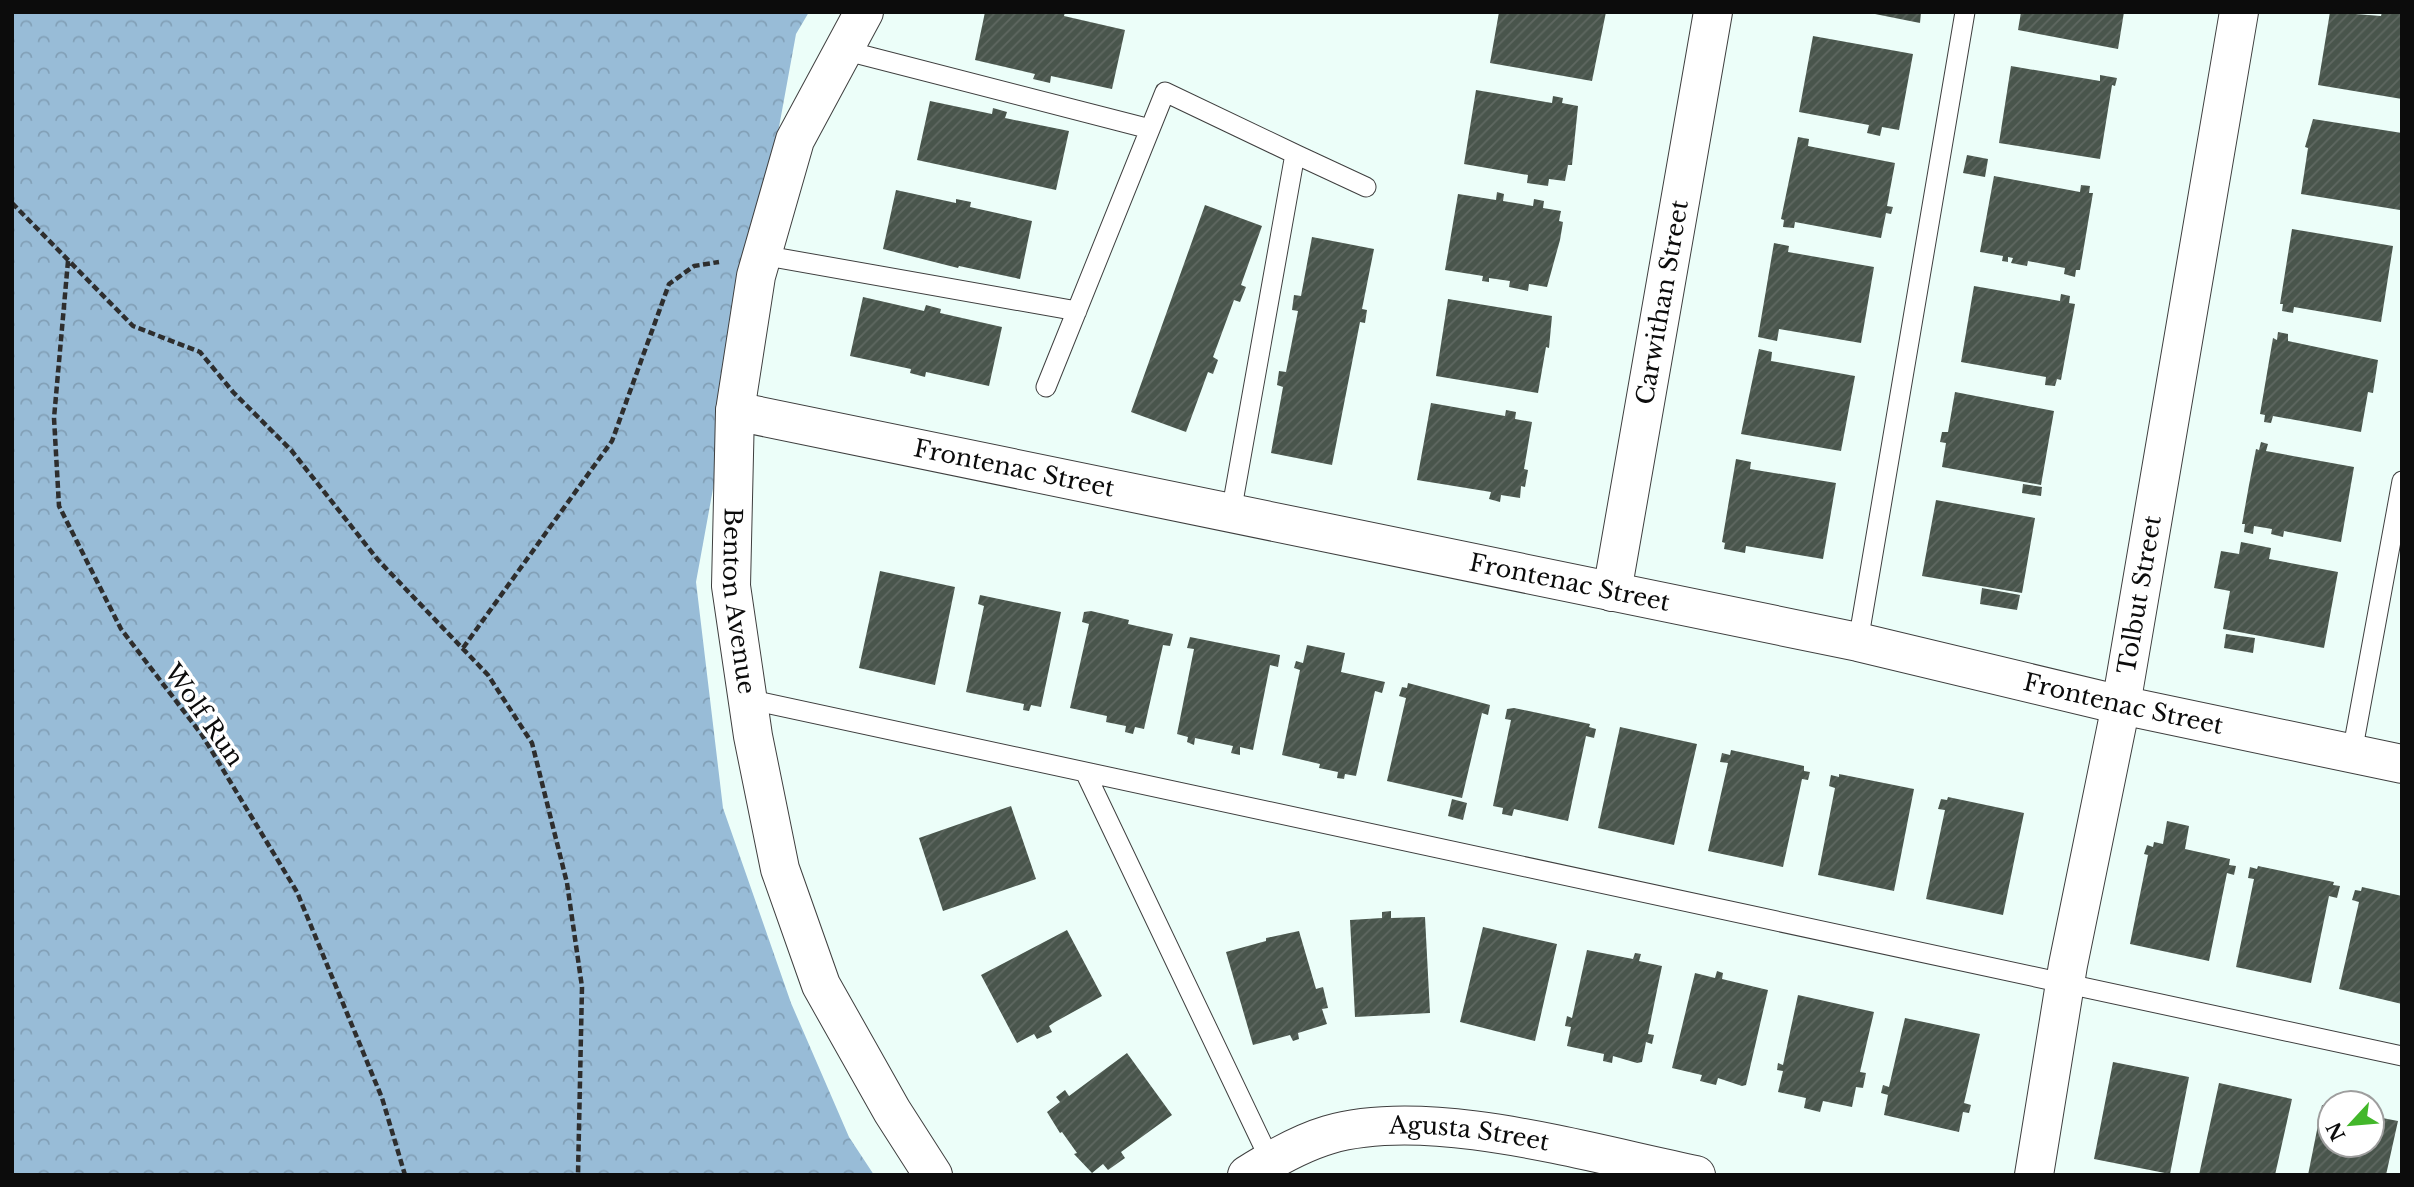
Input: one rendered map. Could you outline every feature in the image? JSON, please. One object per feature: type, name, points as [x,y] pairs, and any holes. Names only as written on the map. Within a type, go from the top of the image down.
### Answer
[{"type":"street","name":"Benton Avenue","points":[[864,12],[795,140],[756,276],[735,411],[731,586],[747,699],[779,869],[821,985],[892,1111],[933,1175]]},
{"type":"street","name":"Carwithan Street","points":[[1612,592],[1713,12]]},
{"type":"street","name":"Tolbut Street","points":[[2034,1175],[2065,985],[2121,705],[2239,12]]},
{"type":"street","name":"Frontenac Street","points":[[735,411],[1858,642],[2121,705],[2402,764]]},
{"type":"street","name":"Agusta Street","points":[[1259,1169],[1328,1135],[1401,1125],[1474,1130],[1696,1175]]},
{"type":"lane","points":[[1858,642],[1965,12]]},
{"type":"lane","points":[[843,50],[1150,129]]},
{"type":"lane","points":[[1046,387],[1165,93],[1366,187]]},
{"type":"lane","points":[[1231,513],[1295,154]]},
{"type":"lane","points":[[762,255],[1077,312]]},
{"type":"lane","points":[[2352,753],[2402,481]]},
{"type":"lane","points":[[747,699],[2402,1056]]},
{"type":"lane","points":[[1085,772],[1259,1169]]},
{"type":"path","points":[[12,203],[133,326],[200,352],[233,392],[312,474],[378,560],[488,675],[532,743],[567,883],[582,987],[578,1175]]},
{"type":"path","points":[[463,648],[612,441],[669,284],[694,266],[762,255]]},
{"type":"path","name":"Wolf Run","points":[[68,261],[54,418],[59,506],[121,629],[202,735],[297,892],[382,1098],[405,1175]]},
{"type":"green space","points":[[12,12],[809,12],[796,34],[696,582],[723,808],[791,1003],[849,1137],[874,1175],[12,1175]]},
{"type":"building","points":[[985,12],[1065,12],[1064,16],[1125,30],[1112,89],[1051,76],[1050,83],[1033,79],[1035,74],[975,60]]},
{"type":"building","points":[[1499,12],[1606,12],[1592,81],[1490,63]]},
{"type":"building","points":[[1865,12],[1921,12],[1920,23]]},
{"type":"building","points":[[2021,12],[2124,12],[2118,49],[2018,30]]},
{"type":"building","points":[[2330,12],[2381,16],[2382,12],[2402,12],[2402,99],[2318,85]]},
{"type":"building","points":[[1813,36],[1913,54],[1899,130],[1882,127],[1880,136],[1867,133],[1869,125],[1799,112]]},
{"type":"building","points":[[2011,66],[2100,81],[2100,75],[2117,78],[2115,86],[2112,85],[2100,159],[1999,143]]},
{"type":"building","points":[[1476,90],[1552,103],[1553,96],[1563,98],[1562,103],[1578,106],[1572,165],[1568,165],[1565,181],[1549,179],[1548,186],[1527,183],[1528,175],[1464,164]]},
{"type":"building","points":[[930,101],[992,114],[993,108],[1007,112],[1005,118],[1069,131],[1056,190],[917,160]]},
{"type":"building","points":[[2313,119],[2402,133],[2400,210],[2301,194],[2308,148],[2305,147]]},
{"type":"building","points":[[1798,137],[1809,139],[1808,146],[1895,163],[1887,206],[1893,207],[1891,214],[1886,213],[1881,238],[1795,222],[1794,228],[1783,227],[1784,220],[1781,219]]},
{"type":"building","points":[[1967,155],[1988,159],[1985,177],[1963,173]]},
{"type":"building","points":[[1994,176],[2080,192],[2081,185],[2090,186],[2089,193],[2093,193],[2080,270],[2076,270],[2075,277],[2064,274],[2065,268],[2028,261],[2027,266],[2011,263],[2013,258],[2008,257],[2008,262],[2002,261],[2003,256],[1980,252]]},
{"type":"building","points":[[896,190],[956,203],[956,199],[971,202],[970,207],[1032,221],[1020,279],[959,266],[958,268],[883,249]]},
{"type":"building","points":[[1497,192],[1504,194],[1503,201],[1533,206],[1534,199],[1544,201],[1543,208],[1561,211],[1559,221],[1563,222],[1560,240],[1547,287],[1529,284],[1528,291],[1509,287],[1510,281],[1489,278],[1489,282],[1482,281],[1483,276],[1445,270],[1458,194],[1496,200]]},
{"type":"building","points":[[1205,205],[1262,226],[1241,285],[1246,287],[1240,302],[1234,300],[1213,357],[1218,360],[1213,374],[1208,372],[1186,432],[1131,412]]},
{"type":"building","points":[[2292,229],[2393,246],[2381,322],[2294,307],[2293,313],[2282,311],[2283,304],[2280,304]]},
{"type":"building","points":[[1312,237],[1374,249],[1362,309],[1367,310],[1365,323],[1360,322],[1332,465],[1271,453],[1283,387],[1277,385],[1279,371],[1286,372],[1298,311],[1292,310],[1294,295],[1301,296]]},
{"type":"building","points":[[1774,243],[1789,246],[1788,252],[1874,267],[1861,343],[1779,329],[1777,341],[1758,337]]},
{"type":"building","points":[[1974,286],[2060,301],[2061,294],[2070,296],[2069,303],[2075,304],[2061,380],[2057,379],[2055,386],[2045,385],[2046,377],[1961,362]]},
{"type":"building","points":[[863,297],[924,311],[926,305],[941,309],[940,313],[1002,327],[989,386],[926,372],[925,377],[910,373],[911,369],[850,356]]},
{"type":"building","points":[[1448,299],[1552,316],[1549,348],[1546,347],[1538,393],[1436,376]]},
{"type":"building","points":[[2278,332],[2288,334],[2288,341],[2378,360],[2373,393],[2368,392],[2361,432],[2273,416],[2271,423],[2264,422],[2265,415],[2260,414],[2273,338],[2277,340]]},
{"type":"building","points":[[1759,349],[1772,352],[1771,361],[1855,376],[1841,451],[1741,434]]},
{"type":"building","points":[[1955,392],[2054,411],[2041,485],[1942,467],[1946,443],[1940,442],[1942,432],[1948,432]]},
{"type":"building","points":[[1431,403],[1505,416],[1506,410],[1516,412],[1515,419],[1532,422],[1524,469],[1528,470],[1525,487],[1521,486],[1520,498],[1501,495],[1500,502],[1489,499],[1491,492],[1417,480]]},
{"type":"building","points":[[2261,442],[2268,444],[2266,451],[2354,467],[2341,542],[2284,531],[2283,537],[2271,534],[2272,529],[2254,526],[2253,534],[2244,532],[2245,524],[2242,524],[2249,485],[2256,449],[2259,450]]},
{"type":"building","points":[[1736,459],[1751,462],[1750,469],[1836,483],[1823,559],[1746,546],[1745,553],[1724,549],[1725,543],[1722,542]]},
{"type":"building","points":[[2023,484],[2042,487],[2041,496],[2022,493]]},
{"type":"building","points":[[1936,500],[2035,518],[2022,593],[1922,576]]},
{"type":"building","points":[[2241,542],[2271,548],[2269,559],[2338,572],[2324,648],[2223,629],[2230,591],[2214,588],[2221,551],[2239,554]]},
{"type":"building","points":[[880,571],[955,587],[935,685],[859,668]]},
{"type":"building","points":[[1982,588],[2020,595],[2017,610],[1980,604]]},
{"type":"building","points":[[980,595],[1061,612],[1041,707],[1031,705],[1029,711],[1023,710],[1024,704],[966,692],[984,606],[978,604]]},
{"type":"building","points":[[1091,611],[1129,620],[1128,624],[1173,634],[1170,646],[1163,645],[1144,729],[1135,727],[1133,734],[1125,732],[1126,726],[1106,722],[1107,716],[1070,708],[1089,624],[1082,622],[1084,612]]},
{"type":"building","points":[[2226,634],[2255,638],[2253,653],[2224,648]]},
{"type":"building","points":[[1190,637],[1280,655],[1278,667],[1270,665],[1253,750],[1240,747],[1240,755],[1231,753],[1233,746],[1195,738],[1194,745],[1187,742],[1188,737],[1177,734],[1194,649],[1187,648]]},
{"type":"building","points":[[1307,645],[1345,653],[1341,672],[1385,682],[1382,693],[1375,691],[1356,776],[1345,774],[1344,779],[1337,778],[1338,772],[1319,768],[1320,764],[1282,755],[1300,670],[1294,668],[1296,661],[1303,663]]},
{"type":"building","points":[[1408,683],[1490,705],[1488,715],[1482,713],[1462,798],[1387,781],[1406,698],[1399,696],[1402,687],[1407,688]]},
{"type":"building","points":[[1514,708],[1590,724],[1589,727],[1596,729],[1594,738],[1586,736],[1568,821],[1514,809],[1512,816],[1502,814],[1503,808],[1493,806],[1511,720],[1505,719],[1507,709]]},
{"type":"building","points":[[1620,727],[1697,744],[1674,845],[1598,828]]},
{"type":"building","points":[[1731,750],[1804,766],[1804,771],[1810,772],[1808,780],[1802,779],[1783,867],[1708,851],[1728,763],[1720,762],[1722,753],[1730,755]]},
{"type":"building","points":[[1839,774],[1914,789],[1894,891],[1818,875],[1835,788],[1829,786],[1831,775],[1839,777]]},
{"type":"building","points":[[1948,797],[2024,813],[2003,915],[1926,899],[1945,810],[1938,809],[1941,799],[1947,800]]},
{"type":"building","points":[[1452,799],[1467,803],[1463,820],[1448,816]]},
{"type":"building","points":[[1011,806],[1036,879],[943,911],[919,838]]},
{"type":"building","points":[[2167,821],[2189,826],[2185,849],[2230,859],[2229,865],[2236,866],[2234,875],[2227,873],[2209,961],[2130,944],[2148,855],[2144,854],[2147,845],[2153,847],[2154,842],[2163,844]]},
{"type":"building","points":[[2258,866],[2334,882],[2333,885],[2340,886],[2337,898],[2329,896],[2311,983],[2236,967],[2254,879],[2248,878],[2250,867],[2257,869]]},
{"type":"building","points":[[2362,887],[2402,896],[2402,1004],[2339,989],[2359,902],[2352,900],[2355,890],[2361,891]]},
{"type":"building","points":[[1391,911],[1391,918],[1425,917],[1430,1013],[1355,1017],[1350,920],[1382,918],[1382,912]]},
{"type":"building","points":[[1483,927],[1557,944],[1535,1041],[1460,1022]]},
{"type":"building","points":[[1067,930],[1102,996],[1049,1026],[1052,1032],[1037,1039],[1034,1034],[1017,1043],[981,975]]},
{"type":"building","points":[[1299,931],[1316,989],[1323,987],[1328,1008],[1322,1009],[1327,1024],[1298,1033],[1299,1039],[1293,1041],[1290,1035],[1253,1045],[1226,952],[1266,941],[1266,938]]},
{"type":"building","points":[[1587,950],[1633,959],[1635,953],[1641,954],[1639,961],[1662,966],[1648,1034],[1654,1035],[1652,1044],[1646,1042],[1642,1062],[1613,1056],[1612,1063],[1603,1061],[1604,1054],[1567,1046],[1571,1027],[1565,1026],[1567,1016],[1572,1018]]},
{"type":"building","points":[[1717,971],[1723,973],[1722,979],[1768,990],[1746,1085],[1742,1086],[1718,1078],[1716,1085],[1700,1081],[1702,1075],[1672,1068],[1695,973],[1715,978]]},
{"type":"building","points":[[1798,995],[1874,1012],[1860,1072],[1866,1073],[1863,1088],[1856,1087],[1852,1107],[1823,1101],[1820,1112],[1804,1108],[1806,1098],[1778,1092],[1783,1071],[1777,1070],[1778,1063],[1783,1065]]},
{"type":"building","points":[[1905,1018],[1980,1034],[1964,1103],[1971,1105],[1969,1113],[1963,1112],[1959,1132],[1884,1115],[1888,1095],[1881,1093],[1883,1085],[1889,1087]]},
{"type":"building","points":[[1127,1053],[1172,1115],[1121,1152],[1125,1158],[1108,1170],[1103,1164],[1092,1173],[1074,1154],[1077,1153],[1047,1112],[1060,1102],[1056,1097],[1065,1090],[1069,1096]]},
{"type":"building","points":[[2113,1062],[2189,1077],[2170,1174],[2094,1159]]},
{"type":"building","points":[[2219,1083],[2292,1099],[2275,1175],[2199,1175]]},
{"type":"building","points":[[2386,1119],[2398,1121],[2386,1175],[2308,1175],[2316,1135],[2316,1159],[2386,1159]]}]
